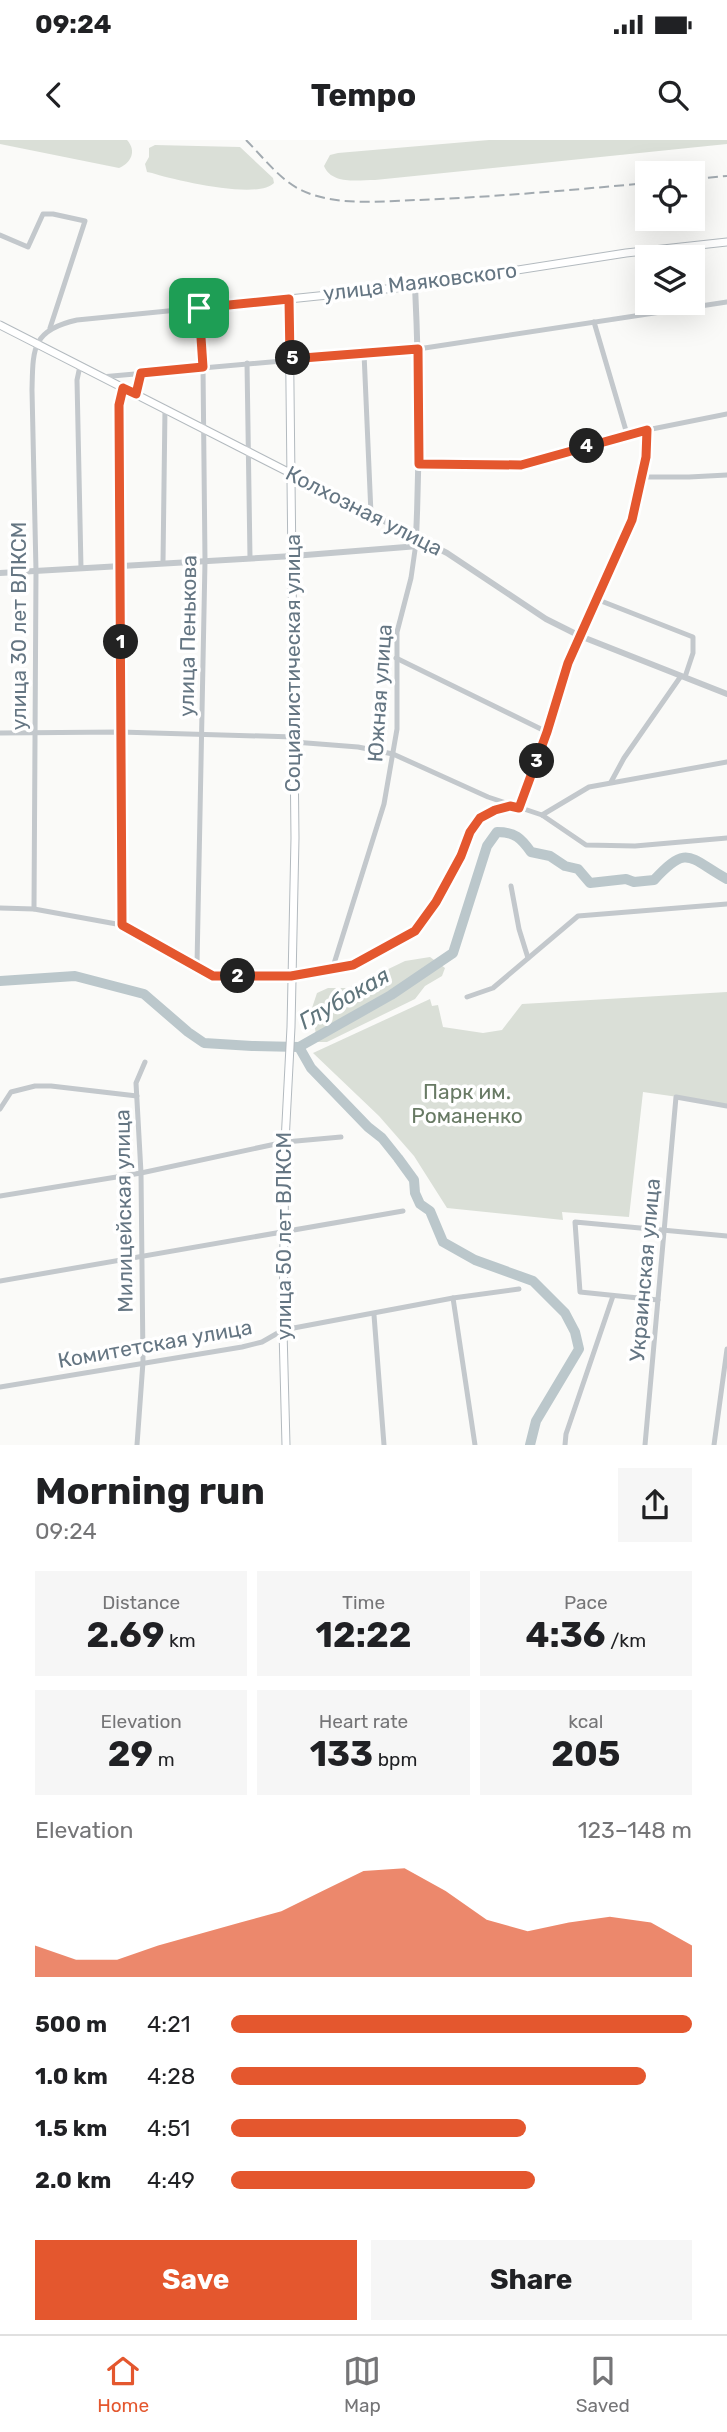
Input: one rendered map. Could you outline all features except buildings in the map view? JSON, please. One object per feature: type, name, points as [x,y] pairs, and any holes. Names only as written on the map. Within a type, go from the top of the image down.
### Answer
[{"type":"main road","name":"улица Маяковского","points":[[289,299],[415,286],[626,253],[727,242]]},
{"type":"main road","name":"Социалистическая улица","points":[[289,299],[295,838],[291,1027]]},
{"type":"main road","name":"Колхозная улица","points":[[0,325],[292,474]]},
{"type":"main road","name":"улица 50 лет ВЛКСМ","points":[[286,1445],[285,1142],[291,1027]]},
{"type":"street","points":[[0,235],[28,247],[43,214],[85,221],[50,328],[37,344]]},
{"type":"street","points":[[415,286],[419,464],[416,537]]},
{"type":"street","name":"улица Маяковского","points":[[50,328],[76,320],[289,299]]},
{"type":"street","points":[[100,377],[418,349],[727,302]]},
{"type":"street","name":"улица Пенькова","points":[[197,965],[205,561],[205,428],[199,308]]},
{"type":"street","points":[[594,322],[627,434]]},
{"type":"street","name":"улица 30 лет ВЛКСМ","points":[[34,909],[36,570],[32,390],[37,344]]},
{"type":"street","points":[[363,352],[371,514]]},
{"type":"street","points":[[247,363],[250,558]]},
{"type":"street","points":[[80,366],[76,380],[81,568]]},
{"type":"street","points":[[136,394],[141,373]]},
{"type":"street","points":[[122,925],[119,405],[123,388]]},
{"type":"street","points":[[163,563],[165,408]]},
{"type":"street","points":[[419,464],[521,465],[627,434],[727,414]]},
{"type":"street","points":[[519,808],[547,732],[568,663],[632,520],[643,477],[647,430]]},
{"type":"street","name":"Колхозная улица","points":[[292,474],[447,552],[517,601],[580,636],[727,694]]},
{"type":"street","points":[[643,477],[727,475]]},
{"type":"street","name":"Южная улица","points":[[332,970],[384,804],[397,729],[397,632],[416,537]]},
{"type":"street","points":[[0,573],[433,545]]},
{"type":"street","points":[[596,599],[693,637],[693,653],[683,677],[624,758],[611,782]]},
{"type":"street","points":[[396,658],[547,732]]},
{"type":"street","points":[[0,733],[202,734],[358,747],[393,754],[510,806],[542,815],[579,842],[592,846],[635,846],[727,838]]},
{"type":"street","points":[[542,815],[589,787],[727,762]]},
{"type":"street","points":[[0,908],[34,909],[122,925],[213,976],[291,976],[332,970],[362,962],[410,936],[436,902],[474,825],[487,813],[510,806]]},
{"type":"street","points":[[511,886],[528,958]]},
{"type":"street","points":[[467,997],[492,988],[544,947],[573,919],[584,914],[727,904]]},
{"type":"street","name":"Милицейская улица","points":[[137,1445],[143,1362],[141,1173],[136,1083],[145,1062]]},
{"type":"street","points":[[0,1109],[11,1092],[35,1086],[137,1096]]},
{"type":"street","name":"Украинская улица","points":[[645,1445],[676,1097],[727,1106]]},
{"type":"street","points":[[0,1196],[141,1173],[285,1142],[341,1137]]},
{"type":"street","points":[[0,1282],[404,1211]]},
{"type":"street","points":[[658,1300],[580,1292],[576,1222],[727,1236]]},
{"type":"street","name":"Комитетская улица","points":[[0,1387],[262,1342],[284,1329],[374,1315],[453,1298],[519,1289]]},
{"type":"street","points":[[565,1445],[566,1434],[613,1296]]},
{"type":"street","points":[[453,1298],[475,1445]]},
{"type":"street","points":[[374,1315],[384,1445]]},
{"type":"street","points":[[714,1445],[727,1349]]},
{"type":"green space","points":[[0,140],[127,140],[132,152],[129,160],[119,168],[0,144]]},
{"type":"green space","points":[[489,140],[727,140],[727,144],[375,180],[339,179],[324,166],[330,155],[338,153]]},
{"type":"green space","points":[[155,145],[240,147],[273,178],[274,183],[265,188],[234,189],[196,184],[147,172],[145,164],[149,157],[149,148]]},
{"type":"green space","points":[[430,957],[445,968],[442,976],[425,986],[415,999],[327,1042],[317,1042],[312,1008],[317,993],[328,988],[349,988],[405,961]]},
{"type":"green space","name":"Парк им. Романенко","points":[[727,992],[727,1104],[643,1092],[629,1217],[562,1212],[563,1220],[447,1208],[414,1156],[379,1116],[313,1053],[430,999],[432,1006],[438,1005],[443,1027],[483,1033],[502,1030],[522,1004]]},
{"type":"waterway","name":"Глубокая","points":[[0,981],[75,976],[144,994],[204,1043],[299,1047],[391,995],[453,953],[487,846],[497,832],[513,835],[531,852],[550,856],[565,866],[578,869],[590,883],[626,879],[634,882],[654,880],[665,868],[682,858],[696,860],[727,879]]},
{"type":"waterway","points":[[299,1047],[311,1068],[382,1138],[398,1158],[414,1180],[415,1193],[420,1204],[430,1211],[443,1242],[475,1260],[533,1281],[565,1313],[575,1332],[579,1349],[536,1421],[530,1445]]},
{"type":"railway","points":[[246,140],[293,186],[315,195],[344,201],[475,197],[635,184]]},
{"type":"railway","points":[[705,178],[727,176]]},
{"type":"route","points":[[289,299],[290,359],[418,349],[419,464],[521,465],[647,430],[643,477],[632,520],[568,663],[547,732],[519,808],[510,806],[487,813],[474,825],[436,902],[410,936],[362,962],[342,968],[291,976],[213,976],[122,925],[119,405],[123,388],[136,394],[141,373],[203,367],[199,308],[289,299]]}]
